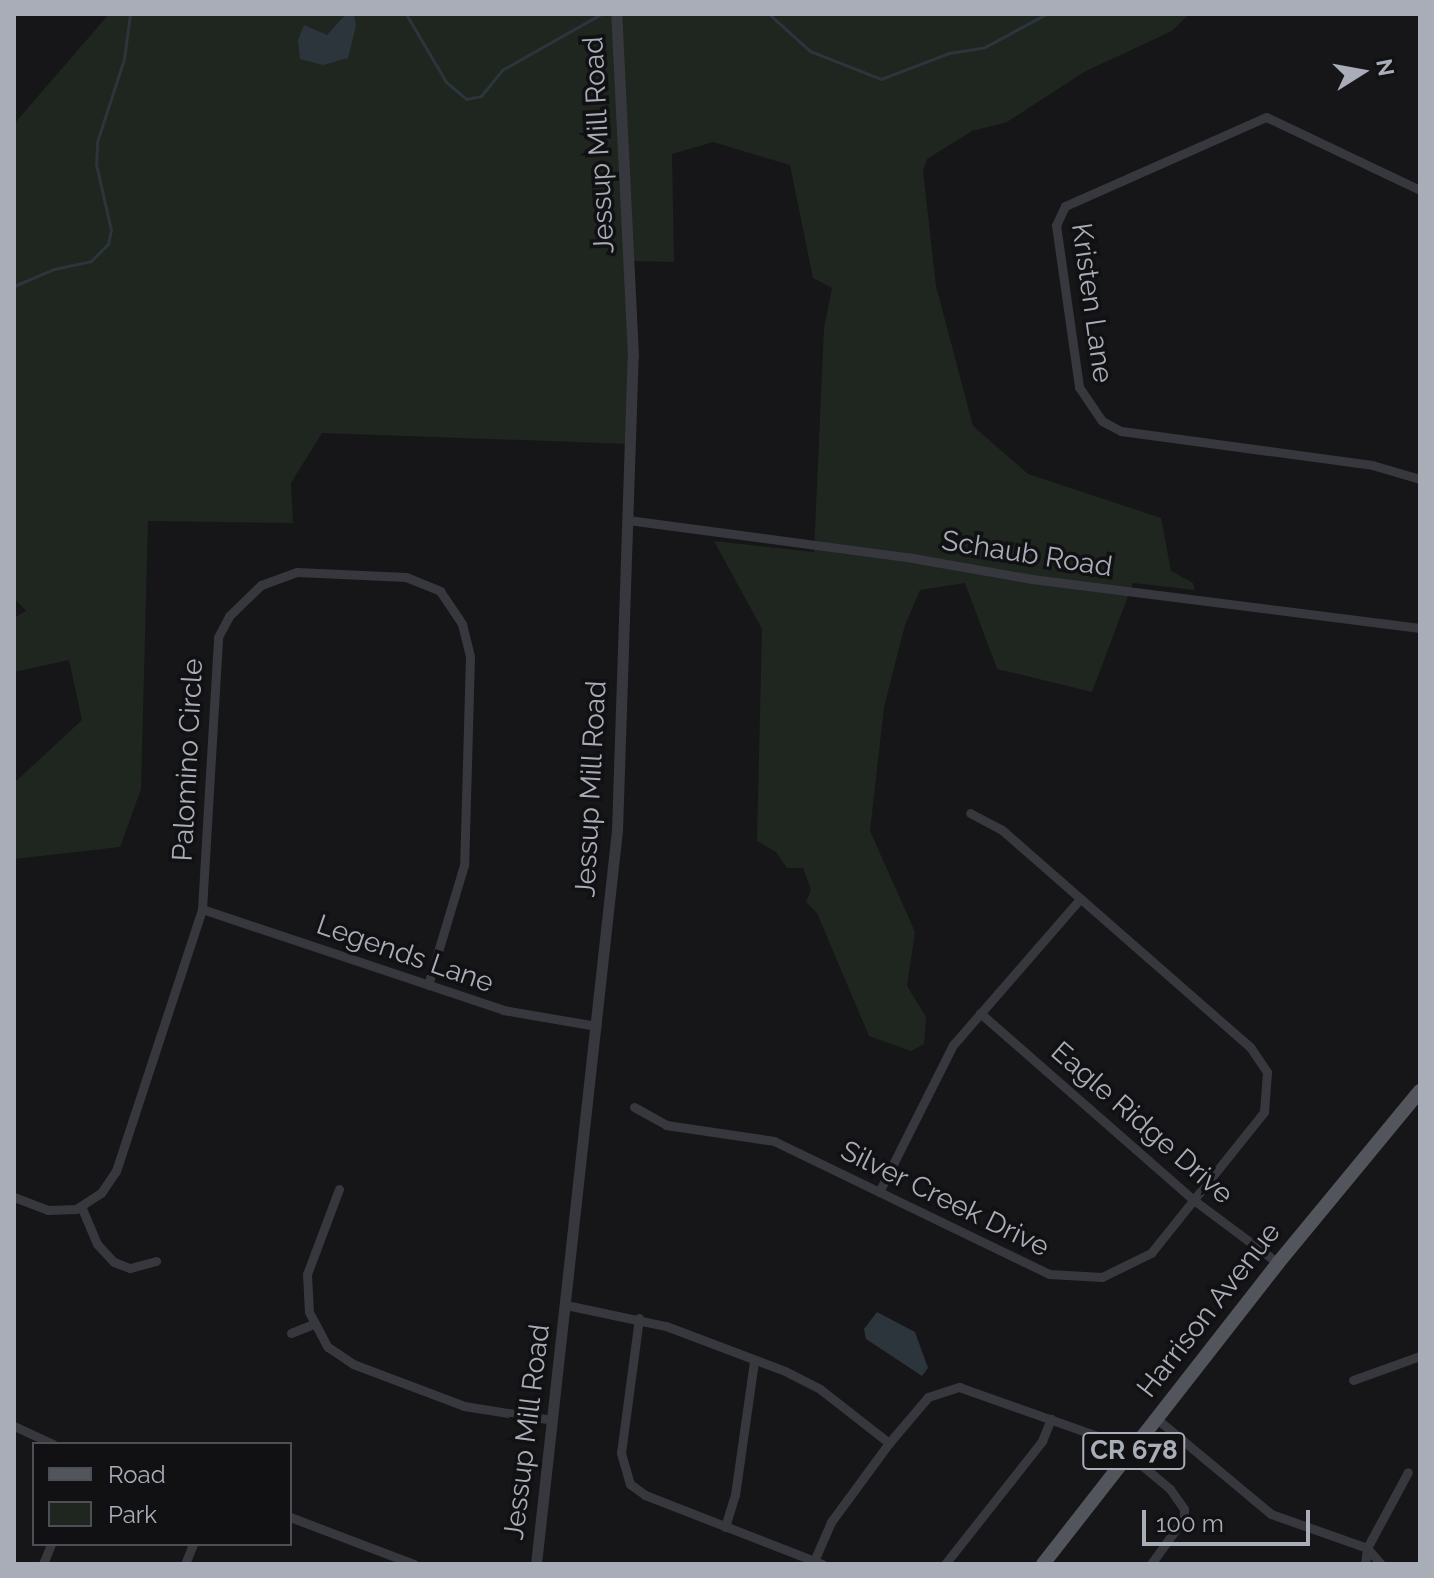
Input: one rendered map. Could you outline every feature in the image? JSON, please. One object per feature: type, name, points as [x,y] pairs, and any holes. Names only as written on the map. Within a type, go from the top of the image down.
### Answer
[{"type":"main road","name":"Harrison Avenue","points":[[1043,1564],[1129,1458],[1278,1263],[1420,1091]]},
{"type":"street","name":"Jessup Mill Road","points":[[536,1564],[617,830],[632,306],[616,15]]},
{"type":"street","name":"Kristen Lane","points":[[1420,190],[1266,117],[1065,206],[1056,225],[1079,387],[1102,421],[1121,431],[1372,465],[1420,479]]},
{"type":"street","name":"Schaub Road","points":[[628,520],[907,557],[1032,579],[1420,628]]},
{"type":"street","name":"Palomino Circle","points":[[81,1206],[101,1193],[116,1171],[202,909],[214,656],[229,616],[261,585],[297,572],[393,576],[422,582],[440,591],[467,635],[470,656],[464,865],[428,985]]},
{"type":"street","name":"Silver Creek Drive","points":[[634,1107],[666,1125],[774,1141],[1049,1274],[1085,1279],[1140,1263],[1195,1201],[1264,1112],[1267,1072],[1250,1047],[1002,830],[970,813]]},
{"type":"street","points":[[879,1192],[942,1061],[1079,900]]},
{"type":"street","name":"Legends Lane","points":[[202,909],[503,1010],[597,1026]]},
{"type":"street","name":"Eagle Ridge Drive","points":[[980,1013],[1195,1201],[1278,1263]]},
{"type":"street","points":[[339,1189],[307,1274],[313,1324],[328,1347],[353,1364],[485,1412],[552,1420]]},
{"type":"street","points":[[14,1197],[48,1210],[81,1206],[97,1244],[114,1262],[130,1268],[156,1261]]},
{"type":"street","points":[[566,1305],[639,1318],[820,1389],[889,1443]]},
{"type":"street","points":[[639,1318],[622,1444],[624,1474],[640,1493],[818,1562],[831,1522],[889,1443],[928,1397],[954,1387],[1114,1442],[1129,1458],[1170,1489],[1184,1509],[1154,1563]]},
{"type":"street","points":[[291,1333],[313,1324]]},
{"type":"street","points":[[1353,1380],[1420,1356]]},
{"type":"street","points":[[725,1527],[735,1495],[754,1361]]},
{"type":"street","points":[[945,1564],[1042,1441],[1051,1419]]},
{"type":"street","points":[[1157,1419],[1271,1514],[1367,1548],[1381,1564]]},
{"type":"street","points":[[14,1426],[49,1442]]},
{"type":"street","points":[[1365,1564],[1367,1548],[1408,1472]]},
{"type":"street","points":[[292,1518],[414,1564]]},
{"type":"green space","points":[[109,14],[1189,14],[1172,31],[1084,72],[1007,122],[972,131],[927,159],[923,171],[936,286],[973,426],[1028,474],[1161,518],[1171,571],[1193,583],[1195,590],[1133,583],[1092,692],[997,669],[965,583],[920,590],[905,625],[884,707],[870,831],[915,932],[907,986],[926,1017],[924,1044],[911,1051],[869,1036],[817,913],[806,902],[811,890],[803,868],[787,868],[776,852],[757,841],[762,629],[714,541],[814,552],[824,328],[832,288],[813,278],[790,165],[713,142],[672,154],[674,262],[631,261],[631,444],[322,433],[291,483],[293,523],[148,521],[141,789],[120,847],[14,859],[14,783],[82,720],[69,660],[14,672],[14,618],[26,611],[14,598],[14,124]]},
{"type":"shaded area","points":[[346,14],[354,14],[356,26],[348,58],[323,65],[300,59],[298,40],[304,25],[327,35]]},
{"type":"shaded area","points":[[877,1312],[915,1332],[928,1368],[922,1376],[866,1339],[864,1329]]},
{"type":"waterway","points":[[14,286],[54,269],[91,261],[108,244],[111,230],[96,164],[97,142],[124,59],[130,14]]},
{"type":"waterway","points":[[406,14],[446,82],[466,99],[481,96],[502,70],[601,14]]},
{"type":"waterway","points":[[769,14],[810,51],[881,79],[949,53],[985,47],[1046,14]]}]
